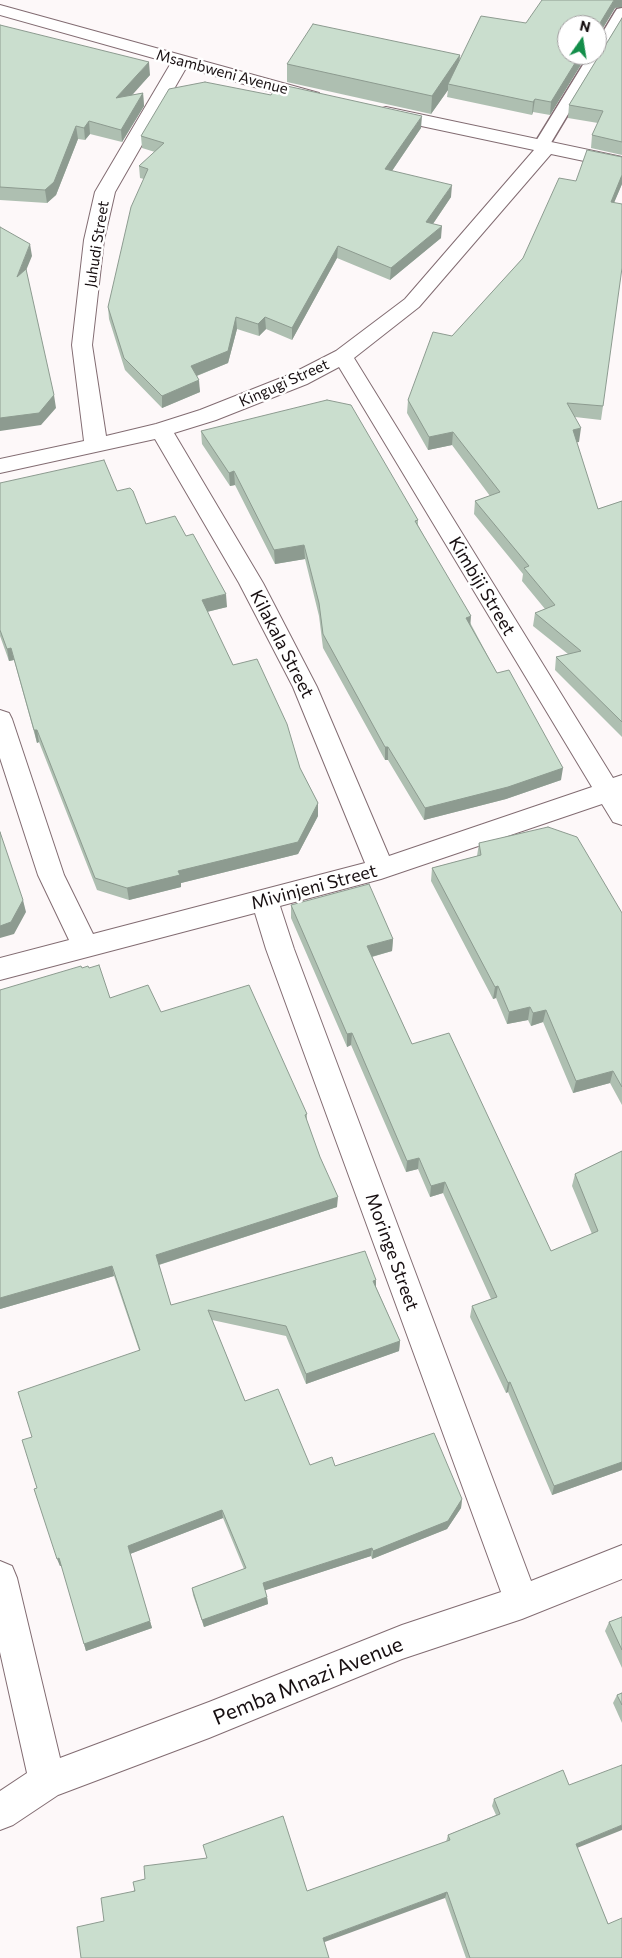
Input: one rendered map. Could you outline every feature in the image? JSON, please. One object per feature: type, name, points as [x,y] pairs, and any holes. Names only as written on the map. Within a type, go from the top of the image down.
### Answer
[{"type":"street","name":"Msambweni Avenue","points":[[0,10],[181,62],[334,102]]},
{"type":"street","name":"Juhudi Street","points":[[96,446],[82,345],[94,240],[105,192],[181,62]]},
{"type":"street","points":[[372,110],[622,163]]},
{"type":"street","name":"Kingugi Street","points":[[0,466],[96,446],[161,430],[208,415],[299,379],[343,356],[412,303],[544,147]]},
{"type":"street","name":"Kimbiji Street","points":[[343,356],[615,789],[622,815]]},
{"type":"street","name":"Kilakala Street","points":[[161,430],[251,583],[305,687],[381,870]]},
{"type":"street","points":[[0,719],[51,875],[86,946]]},
{"type":"street","name":"Mivinjeni Street","points":[[0,969],[381,870],[615,789]]},
{"type":"street","name":"Moringe Street","points":[[265,900],[283,958],[522,1602]]},
{"type":"street","name":"Pemba Mnazi Avenue","points":[[0,1812],[47,1781],[209,1720],[402,1642],[522,1602],[622,1562]]},
{"type":"street","points":[[0,1578],[47,1781]]},
{"type":"lane","points":[[607,37],[622,12]]},
{"type":"lane","points":[[544,147],[591,65]]},
{"type":"building","points":[[542,0],[614,0],[605,15],[557,15],[557,65],[574,65],[551,102],[535,99],[533,102],[448,84],[481,16],[526,23]]},
{"type":"building","points":[[622,18],[622,142],[592,135],[603,111],[569,105],[593,65],[607,65],[607,43]]},
{"type":"building","points":[[313,24],[460,55],[432,96],[287,64]]},
{"type":"building","points":[[0,25],[149,62],[116,98],[143,93],[121,130],[89,121],[84,128],[76,126],[54,182],[45,190],[0,187]]},
{"type":"building","points":[[205,82],[271,95],[278,84],[422,116],[385,169],[452,185],[426,222],[442,226],[391,268],[338,246],[292,328],[265,317],[258,324],[236,317],[228,351],[191,366],[199,380],[162,396],[124,358],[108,307],[131,207],[148,169],[139,166],[164,143],[141,136],[169,89]]},
{"type":"building","points":[[587,150],[622,157],[622,175],[611,202],[622,204],[622,268],[603,406],[567,403],[581,428],[573,430],[598,509],[622,501],[622,722],[556,657],[581,651],[535,613],[555,605],[524,568],[529,566],[475,501],[500,492],[453,432],[429,437],[408,400],[433,332],[452,336],[523,258],[559,178],[576,181]]},
{"type":"building","points":[[0,227],[30,244],[17,277],[26,269],[54,395],[39,413],[0,418]]},
{"type":"building","points":[[327,400],[351,405],[418,520],[415,521],[471,616],[466,618],[497,673],[509,670],[563,768],[508,787],[425,808],[388,747],[385,747],[323,634],[319,603],[304,545],[274,550],[234,471],[229,473],[201,431]]},
{"type":"building","points":[[104,460],[117,491],[130,488],[133,491],[146,524],[175,516],[186,536],[193,534],[226,594],[202,600],[233,665],[257,659],[287,724],[300,768],[318,803],[298,842],[178,871],[180,875],[127,888],[95,878],[37,730],[34,730],[11,648],[7,649],[0,630],[0,483]]},
{"type":"building","points":[[548,827],[577,837],[622,913],[622,1087],[613,1071],[576,1081],[546,1010],[533,1013],[530,1007],[509,1012],[498,986],[495,987],[432,868],[481,855],[479,843]]},
{"type":"building","points":[[0,832],[23,900],[11,922],[0,926]]},
{"type":"building","points":[[369,884],[393,939],[367,946],[412,1044],[449,1033],[551,1251],[598,1231],[575,1174],[622,1151],[622,1462],[554,1486],[510,1382],[508,1383],[472,1306],[497,1297],[445,1182],[431,1186],[419,1158],[407,1161],[352,1033],[347,1034],[291,905]]},
{"type":"building","points":[[99,965],[110,998],[148,985],[161,1012],[249,985],[307,1114],[305,1115],[320,1157],[338,1197],[156,1255],[171,1305],[365,1251],[376,1280],[373,1281],[400,1341],[306,1374],[286,1326],[208,1310],[245,1401],[278,1389],[310,1465],[332,1457],[335,1466],[434,1433],[462,1499],[448,1521],[373,1551],[372,1548],[263,1583],[267,1597],[202,1620],[192,1588],[246,1568],[222,1510],[128,1546],[150,1621],[84,1644],[59,1558],[57,1559],[34,1489],[37,1488],[22,1440],[32,1437],[18,1392],[140,1350],[112,1266],[0,1298],[0,990],[81,966],[82,968],[88,966],[89,968]]},
{"type":"building","points":[[622,1617],[622,1650],[609,1622]]},
{"type":"building","points":[[622,1693],[622,1705],[617,1695]]},
{"type":"building","points":[[622,1765],[622,1825],[576,1844],[608,1924],[622,1918],[622,1958],[470,1958],[447,1892],[323,1938],[329,1958],[81,1958],[77,1927],[104,1921],[101,1898],[135,1891],[133,1882],[145,1879],[144,1866],[207,1858],[203,1845],[283,1816],[307,1891],[450,1840],[448,1835],[500,1814],[494,1799],[563,1770],[569,1785]]}]
